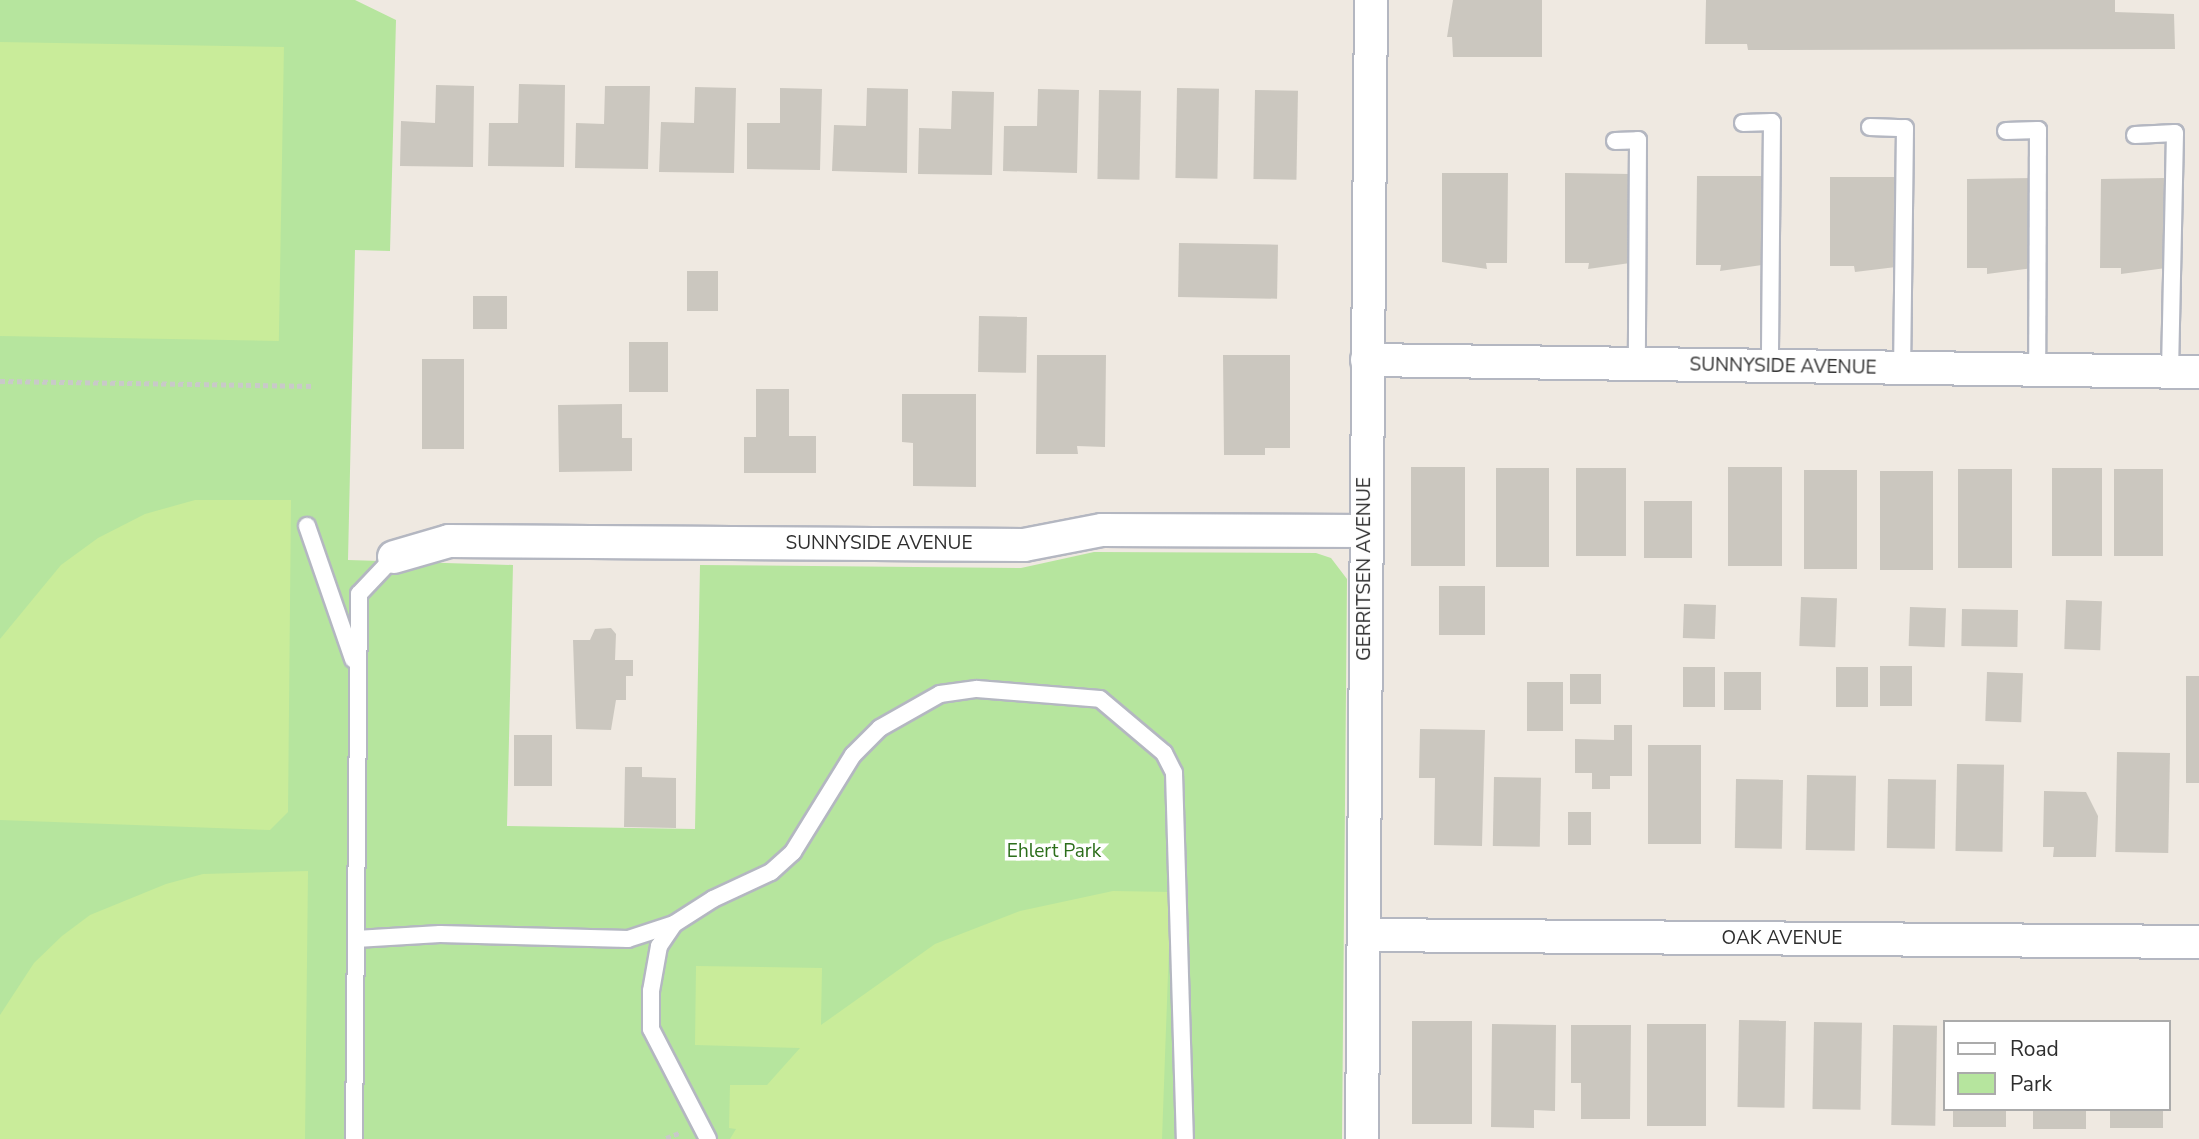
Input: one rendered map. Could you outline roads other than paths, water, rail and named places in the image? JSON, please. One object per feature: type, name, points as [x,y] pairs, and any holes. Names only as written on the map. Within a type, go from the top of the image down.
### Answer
[{"type":"street","name":"GERRITSEN AVENUE","points":[[1362,1139],[1371,0]]},
{"type":"street","name":"SUNNYSIDE AVENUE","points":[[1367,360],[2185,372]]},
{"type":"street","name":"SUNNYSIDE AVENUE","points":[[394,557],[449,541],[1024,545],[1102,530],[1365,531]]},
{"type":"street","name":"OAK AVENUE","points":[[1365,936],[2199,942]]},
{"type":"lane","points":[[1743,123],[1772,122],[1770,366]]},
{"type":"lane","points":[[1870,127],[1905,128],[1902,368]]},
{"type":"lane","points":[[2006,131],[2038,130],[2037,370]]},
{"type":"lane","points":[[2135,135],[2175,133],[2185,372]]},
{"type":"lane","points":[[1615,141],[1639,140],[1637,365]]},
{"type":"lane","points":[[307,526],[357,671]]},
{"type":"lane","points":[[354,1139],[359,594],[394,557]]},
{"type":"lane","points":[[356,939],[440,934],[628,939],[674,924],[713,899],[772,872],[793,852],[853,755],[880,728],[940,694],[977,689],[1100,699],[1164,753],[1174,773],[1185,1139]]},
{"type":"lane","points":[[674,924],[659,946],[650,991],[651,1030],[708,1139]]},
{"type":"park label","name":"Ehlert Park","points":[[1054,852]]}]
